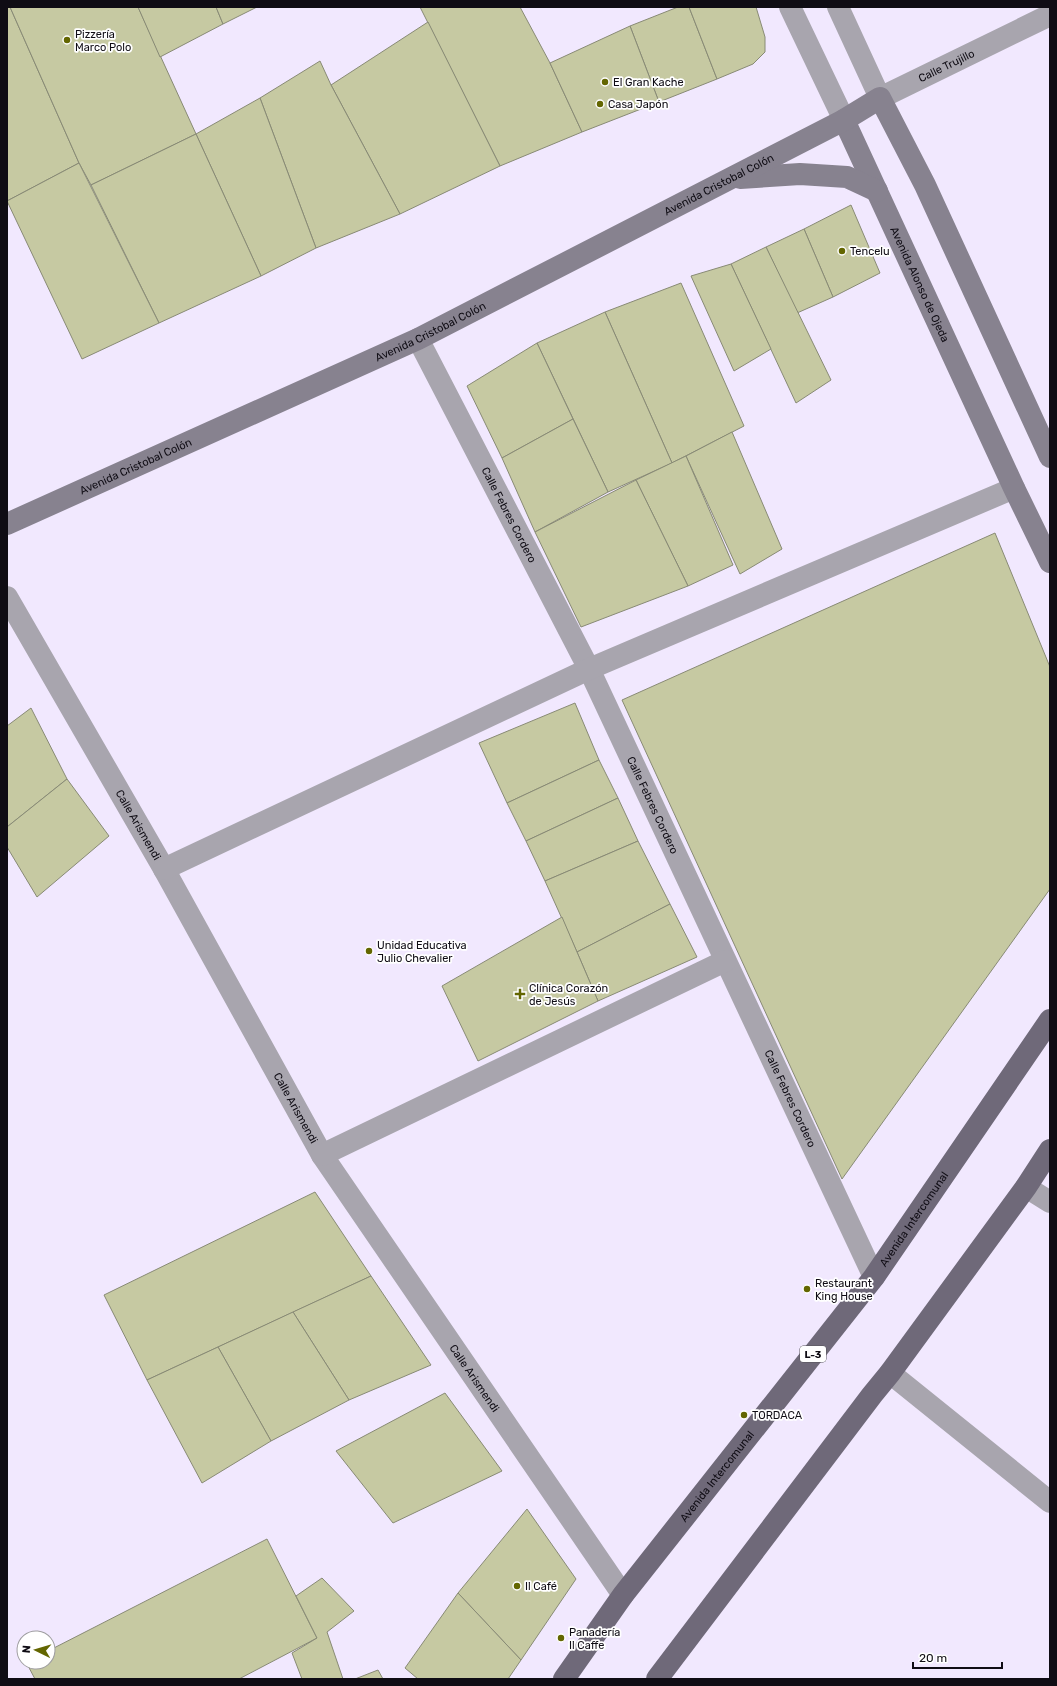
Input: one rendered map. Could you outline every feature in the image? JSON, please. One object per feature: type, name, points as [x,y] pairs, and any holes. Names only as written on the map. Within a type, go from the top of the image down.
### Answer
[{"type":"main road","name":"Avenida Intercomunal","points":[[564,1679],[623,1595],[874,1277],[1050,1020]]},
{"type":"main road","points":[[657,1679],[890,1373],[1026,1187],[1050,1150]]},
{"type":"street","name":"Avenida Alonso de Ojeda","points":[[790,7],[844,120],[1014,488],[1050,562]]},
{"type":"street","points":[[838,7],[880,98],[925,185],[1050,457]]},
{"type":"street","name":"Calle Trujillo","points":[[844,120],[880,98],[1050,15]]},
{"type":"street","name":"Avenida Cristobal Colón","points":[[7,524],[418,339],[844,120]]},
{"type":"street","points":[[731,178],[800,174],[847,177],[877,191]]},
{"type":"street","name":"Calle Febres Cordero","points":[[418,339],[589,669],[874,1277]]},
{"type":"street","points":[[164,868],[589,669],[1014,488]]},
{"type":"street","name":"Calle Arismendi","points":[[7,596],[164,868],[322,1155],[623,1595]]},
{"type":"street","points":[[322,1155],[725,961]]},
{"type":"street","points":[[1026,1187],[1050,1202]]},
{"type":"street","points":[[890,1373],[1050,1502]]},
{"type":"building","points":[[7,7],[10,7],[79,163],[7,201]]},
{"type":"building","points":[[10,7],[138,7],[196,134],[91,185],[79,163]]},
{"type":"building","points":[[138,7],[216,7],[223,24],[160,57]]},
{"type":"building","points":[[216,7],[257,7],[223,24]]},
{"type":"building","points":[[420,7],[520,7],[550,63],[582,132],[500,166]]},
{"type":"building","points":[[678,7],[689,7],[717,79],[659,102],[630,26]]},
{"type":"building","points":[[689,7],[756,7],[765,37],[765,52],[753,64],[717,79]]},
{"type":"building","points":[[428,22],[500,166],[400,214],[331,85]]},
{"type":"building","name":"El Gran Kache","points":[[630,26],[659,102],[582,132],[550,63]]},
{"type":"building","points":[[320,61],[331,85],[400,214],[316,248],[260,98]]},
{"type":"building","points":[[260,98],[316,248],[261,276],[196,134]]},
{"type":"building","points":[[196,134],[261,276],[159,323],[91,185]]},
{"type":"building","points":[[79,163],[159,323],[82,359],[7,201]]},
{"type":"building","name":"Tencelu","points":[[851,205],[880,273],[833,297],[804,229]]},
{"type":"building","points":[[804,229],[833,297],[797,313],[766,247]]},
{"type":"building","points":[[766,247],[831,380],[796,403],[731,264]]},
{"type":"building","points":[[731,264],[771,349],[734,371],[691,276]]},
{"type":"building","points":[[681,283],[744,426],[672,463],[605,312]]},
{"type":"building","points":[[605,312],[672,463],[608,492],[537,343]]},
{"type":"building","points":[[537,343],[573,419],[502,458],[467,386]]},
{"type":"building","points":[[573,419],[608,492],[535,532],[502,458]]},
{"type":"building","points":[[732,432],[782,549],[740,574],[686,456]]},
{"type":"building","points":[[686,456],[733,565],[688,586],[636,480]]},
{"type":"building","points":[[636,480],[688,586],[581,627],[535,532]]},
{"type":"building","points":[[995,533],[1050,667],[1050,889],[842,1179],[622,700]]},
{"type":"building","points":[[575,703],[599,760],[507,803],[479,743]]},
{"type":"building","points":[[31,708],[67,779],[7,827],[7,726]]},
{"type":"building","points":[[599,760],[618,798],[526,841],[507,803]]},
{"type":"building","points":[[67,779],[109,836],[37,897],[7,847],[7,827]]},
{"type":"building","points":[[618,798],[638,841],[545,881],[526,841]]},
{"type":"building","points":[[638,841],[670,904],[577,952],[545,881]]},
{"type":"building","points":[[670,904],[697,957],[598,1001],[577,952]]},
{"type":"building","name":"Clínica Corazón de Jesús","points":[[562,917],[598,1001],[478,1061],[442,986]]},
{"type":"building","points":[[315,1192],[371,1276],[147,1380],[104,1295]]},
{"type":"building","points":[[371,1276],[431,1365],[349,1400],[293,1312]]},
{"type":"building","points":[[293,1312],[349,1400],[271,1441],[218,1347]]},
{"type":"building","points":[[218,1347],[271,1441],[202,1483],[147,1380]]},
{"type":"building","points":[[445,1393],[502,1471],[393,1523],[336,1451]]},
{"type":"building","name":"Il Café","points":[[527,1509],[576,1579],[521,1660],[458,1593]]},
{"type":"building","points":[[267,1539],[317,1638],[239,1679],[35,1679],[30,1670],[56,1670],[56,1647]]},
{"type":"building","points":[[322,1578],[354,1611],[327,1632],[343,1679],[302,1679],[292,1653],[317,1638],[296,1596]]},
{"type":"building","points":[[458,1593],[521,1660],[508,1679],[418,1679],[405,1668]]},
{"type":"building","points":[[378,1670],[383,1679],[355,1679]]},
{"type":"place","name":"Pizzería Marco Polo","points":[[67,40]]},
{"type":"place","name":"El Gran Kache","points":[[605,82]]},
{"type":"place","name":"Casa Japón","points":[[600,104]]},
{"type":"place","name":"Tencelu","points":[[842,251]]},
{"type":"place","name":"Unidad Educativa Julio Chevalier","points":[[369,951]]},
{"type":"place","name":"Clínica Corazón de Jesús","points":[[520,994]]},
{"type":"place","name":"Restaurant King House","points":[[807,1289]]},
{"type":"place","name":"TORDACA","points":[[744,1415]]},
{"type":"place","name":"Il Café","points":[[517,1586]]},
{"type":"place","name":"Panadería Il Caffe","points":[[561,1638]]}]
